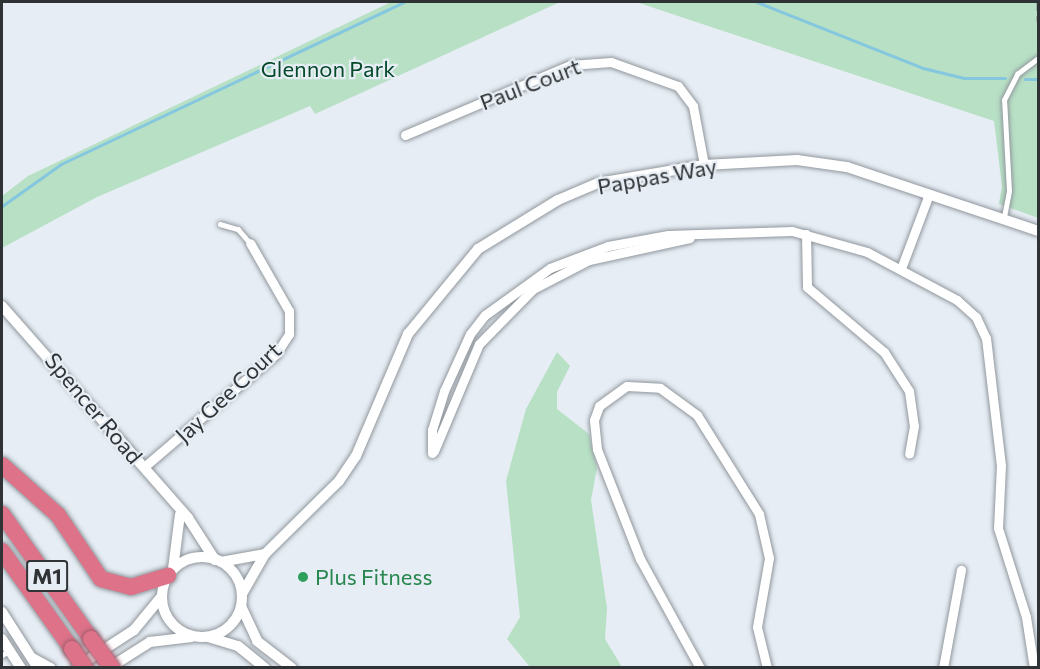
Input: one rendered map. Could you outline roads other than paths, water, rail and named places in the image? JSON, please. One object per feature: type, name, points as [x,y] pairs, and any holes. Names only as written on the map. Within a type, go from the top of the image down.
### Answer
[{"type":"highway","points":[[2,465],[58,515],[101,579],[131,587],[171,572]]},
{"type":"highway","name":"M1","points":[[2,514],[111,668]]},
{"type":"highway","name":"M1","points":[[2,551],[85,668]]},
{"type":"street","name":"Paul Court","points":[[405,135],[570,65],[610,62],[678,86],[693,106],[704,165]]},
{"type":"street","name":"Pappas Way","points":[[242,594],[265,554],[339,481],[356,456],[408,334],[478,249],[558,200],[598,183],[704,165],[797,160],[847,167],[1004,217],[1038,231]]},
{"type":"street","points":[[902,266],[929,194]]},
{"type":"street","points":[[706,234],[606,255],[533,289],[479,344],[461,375],[439,441],[432,453],[432,430],[455,362],[494,309],[528,282],[575,257],[639,239],[706,234],[806,234],[902,266],[957,300],[976,317],[986,338],[1001,465],[998,528],[1026,617],[1034,668]]},
{"type":"street","points":[[806,234],[807,287],[884,352],[909,391],[914,426],[909,454]]},
{"type":"street","name":"Jay Gee Court","points":[[144,466],[276,354],[289,334],[289,311],[250,243]]},
{"type":"street","name":"Spencer Road","points":[[2,306],[144,466],[180,514],[195,527],[218,561]]},
{"type":"street","points":[[700,668],[640,559],[597,449],[599,406],[627,386],[660,388],[696,414],[759,514],[769,558],[757,627],[767,668]]},
{"type":"street","points":[[77,668],[134,630],[162,596],[171,572],[180,514]]},
{"type":"street","points":[[171,572],[193,558],[218,561],[265,554]]},
{"type":"street","points":[[111,668],[150,642],[203,636],[229,626],[241,606],[242,594],[231,570],[218,561]]},
{"type":"street","points":[[943,668],[961,570]]},
{"type":"street","points":[[162,596],[176,627],[238,646],[265,668]]},
{"type":"street","points":[[241,606],[257,641],[292,668]]},
{"type":"street","points":[[2,612],[35,663],[51,668]]},
{"type":"street","points":[[2,639],[5,653],[21,667]]},
{"type":"lane","points":[[1004,217],[1009,192],[1004,100],[1017,74],[1038,58]]},
{"type":"lane","points":[[220,224],[238,229],[250,243]]},
{"type":"waterway","points":[[2,206],[61,164],[404,2]]},
{"type":"waterway","points":[[757,2],[923,68],[964,78],[1005,78]]},
{"type":"waterway","points":[[1025,79],[1037,79]]},
{"type":"railway","points":[[1038,2],[1038,21]]},
{"type":"place","name":"Plus Fitness","points":[[303,577]]},
{"type":"park label","name":"Glennon Park","points":[[328,69]]}]
